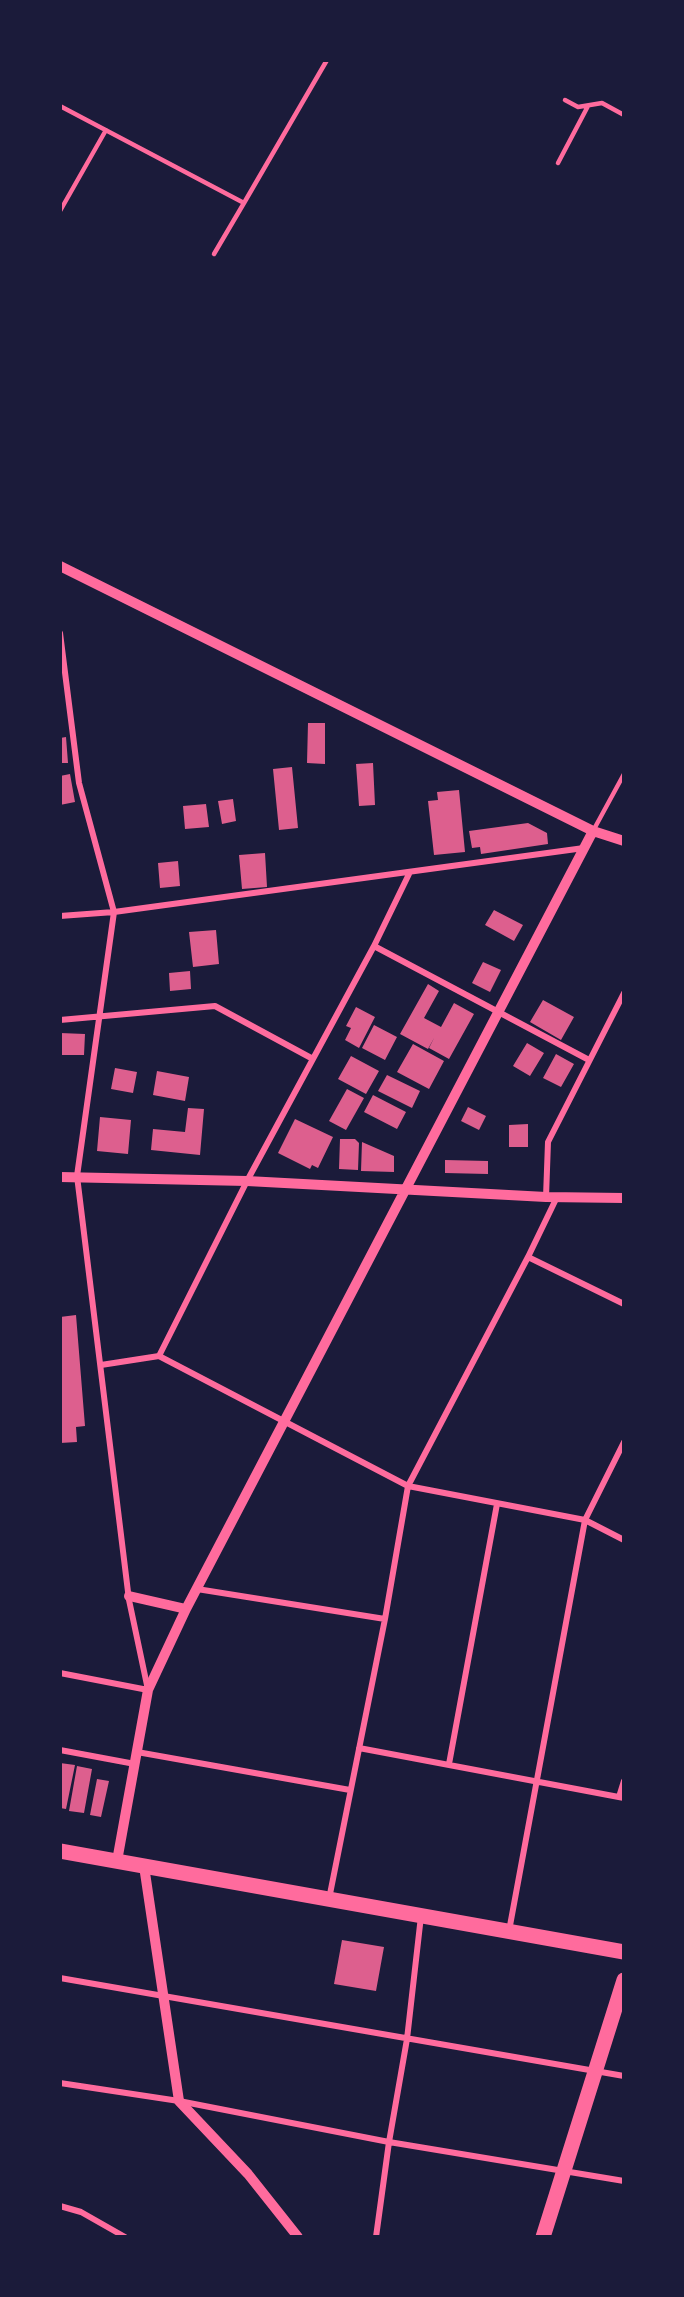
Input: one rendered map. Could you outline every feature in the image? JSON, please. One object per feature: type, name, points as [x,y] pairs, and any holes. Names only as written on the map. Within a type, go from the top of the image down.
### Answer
[{"type":"highway","points":[[60,1851],[624,1952]]},
{"type":"highway","points":[[543,2237],[624,1980]]},
{"type":"street","points":[[60,566],[593,831],[624,842]]},
{"type":"street","points":[[60,633],[79,783],[114,912],[77,1176],[129,1598],[148,1690]]},
{"type":"street","points":[[117,1861],[148,1690],[186,1609],[404,1188],[499,1013],[593,831]]},
{"type":"street","points":[[60,916],[114,912],[410,874],[584,848]]},
{"type":"street","points":[[159,1356],[247,1181],[374,946],[410,874]]},
{"type":"street","points":[[374,946],[589,1060]]},
{"type":"street","points":[[329,1899],[385,1619],[408,1486],[528,1257],[551,1197],[548,1142],[624,993]]},
{"type":"street","points":[[60,1020],[215,1006],[313,1059]]},
{"type":"street","points":[[60,1177],[247,1181],[551,1197],[624,1198]]},
{"type":"street","points":[[528,1257],[624,1304]]},
{"type":"street","points":[[102,1365],[159,1356],[408,1486],[585,1520],[624,1540]]},
{"type":"street","points":[[509,1931],[585,1520],[624,1442]]},
{"type":"street","points":[[449,1764],[497,1504]]},
{"type":"street","points":[[197,1589],[385,1619]]},
{"type":"street","points":[[129,1598],[186,1609]]},
{"type":"street","points":[[60,1673],[148,1690]]},
{"type":"street","points":[[359,1748],[449,1764],[535,1783],[621,1797],[624,1781]]},
{"type":"street","points":[[60,1750],[135,1764]]},
{"type":"street","points":[[137,1752],[350,1790]]},
{"type":"street","points":[[144,1866],[179,2101],[256,2182],[298,2237]]},
{"type":"street","points":[[376,2237],[389,2142],[407,2039],[421,1916]]},
{"type":"street","points":[[60,1978],[624,2076]]},
{"type":"street","points":[[60,2083],[179,2101],[389,2142],[624,2181]]},
{"type":"street","points":[[60,2206],[81,2212],[125,2237]]},
{"type":"lane","points":[[214,254],[327,60]]},
{"type":"lane","points":[[565,100],[578,107],[602,104],[624,115]]},
{"type":"lane","points":[[60,106],[244,203]]},
{"type":"lane","points":[[558,163],[588,106]]},
{"type":"lane","points":[[60,211],[106,130]]},
{"type":"lane","points":[[593,831],[624,774]]},
{"type":"building","points":[[308,723],[325,723],[325,764],[307,763]]},
{"type":"building","points":[[66,737],[68,763],[60,763],[60,738]]},
{"type":"building","points":[[373,763],[375,805],[359,806],[356,764]]},
{"type":"building","points":[[292,767],[298,828],[279,830],[273,769]]},
{"type":"building","points":[[70,774],[75,802],[60,805],[60,776]]},
{"type":"building","points":[[459,790],[465,852],[434,855],[428,801],[438,800],[437,792]]},
{"type":"building","points":[[233,799],[236,821],[222,824],[218,801]]},
{"type":"building","points":[[206,804],[209,827],[185,829],[183,806]]},
{"type":"building","points":[[528,823],[547,833],[548,844],[481,854],[480,847],[472,848],[469,831]]},
{"type":"building","points":[[265,853],[267,887],[242,889],[239,855]]},
{"type":"building","points":[[178,861],[180,886],[160,888],[158,863]]},
{"type":"building","points":[[494,910],[523,925],[514,941],[485,925]]},
{"type":"building","points":[[216,930],[219,964],[193,967],[189,932]]},
{"type":"building","points":[[483,962],[501,970],[490,992],[472,983]]},
{"type":"building","points":[[190,971],[191,989],[170,991],[169,973]]},
{"type":"building","points":[[428,984],[439,991],[424,1018],[441,1027],[454,1003],[474,1014],[449,1059],[429,1048],[434,1038],[428,1049],[400,1034]]},
{"type":"building","points":[[543,1000],[574,1017],[561,1040],[530,1022]]},
{"type":"building","points":[[356,1007],[375,1017],[359,1048],[345,1040],[351,1028],[346,1026]]},
{"type":"building","points":[[374,1025],[397,1037],[385,1060],[362,1048]]},
{"type":"building","points":[[60,1033],[85,1034],[84,1055],[60,1055]]},
{"type":"building","points":[[527,1043],[544,1053],[530,1076],[513,1066]]},
{"type":"building","points":[[413,1044],[444,1061],[429,1089],[397,1072]]},
{"type":"building","points":[[556,1054],[574,1064],[561,1087],[543,1078]]},
{"type":"building","points":[[351,1056],[379,1071],[366,1094],[338,1079]]},
{"type":"building","points":[[115,1068],[137,1072],[133,1093],[111,1089]]},
{"type":"building","points":[[157,1071],[189,1077],[185,1101],[153,1095]]},
{"type":"building","points":[[387,1075],[420,1091],[412,1108],[378,1091]]},
{"type":"building","points":[[347,1089],[364,1098],[346,1130],[329,1121]]},
{"type":"building","points":[[373,1095],[406,1112],[397,1129],[364,1112]]},
{"type":"building","points":[[468,1107],[486,1116],[479,1130],[461,1121]]},
{"type":"building","points":[[188,1108],[204,1109],[200,1155],[151,1150],[153,1129],[185,1132]]},
{"type":"building","points":[[100,1117],[131,1120],[128,1154],[97,1151]]},
{"type":"building","points":[[295,1119],[333,1137],[318,1168],[312,1165],[310,1169],[278,1153]]},
{"type":"building","points":[[528,1124],[528,1147],[509,1147],[509,1125]]},
{"type":"building","points":[[340,1139],[355,1139],[359,1143],[358,1170],[339,1169]]},
{"type":"building","points":[[362,1142],[394,1156],[394,1172],[361,1171]]},
{"type":"building","points":[[445,1160],[488,1161],[488,1174],[445,1173]]},
{"type":"building","points":[[76,1315],[85,1426],[76,1427],[77,1442],[60,1443],[60,1317]]},
{"type":"building","points":[[60,1763],[75,1765],[66,1809],[60,1808]]},
{"type":"building","points":[[77,1766],[92,1769],[84,1813],[69,1811]]},
{"type":"building","points":[[97,1779],[109,1781],[101,1817],[90,1815]]},
{"type":"building","points":[[342,1940],[384,1947],[376,1991],[334,1984]]}]
